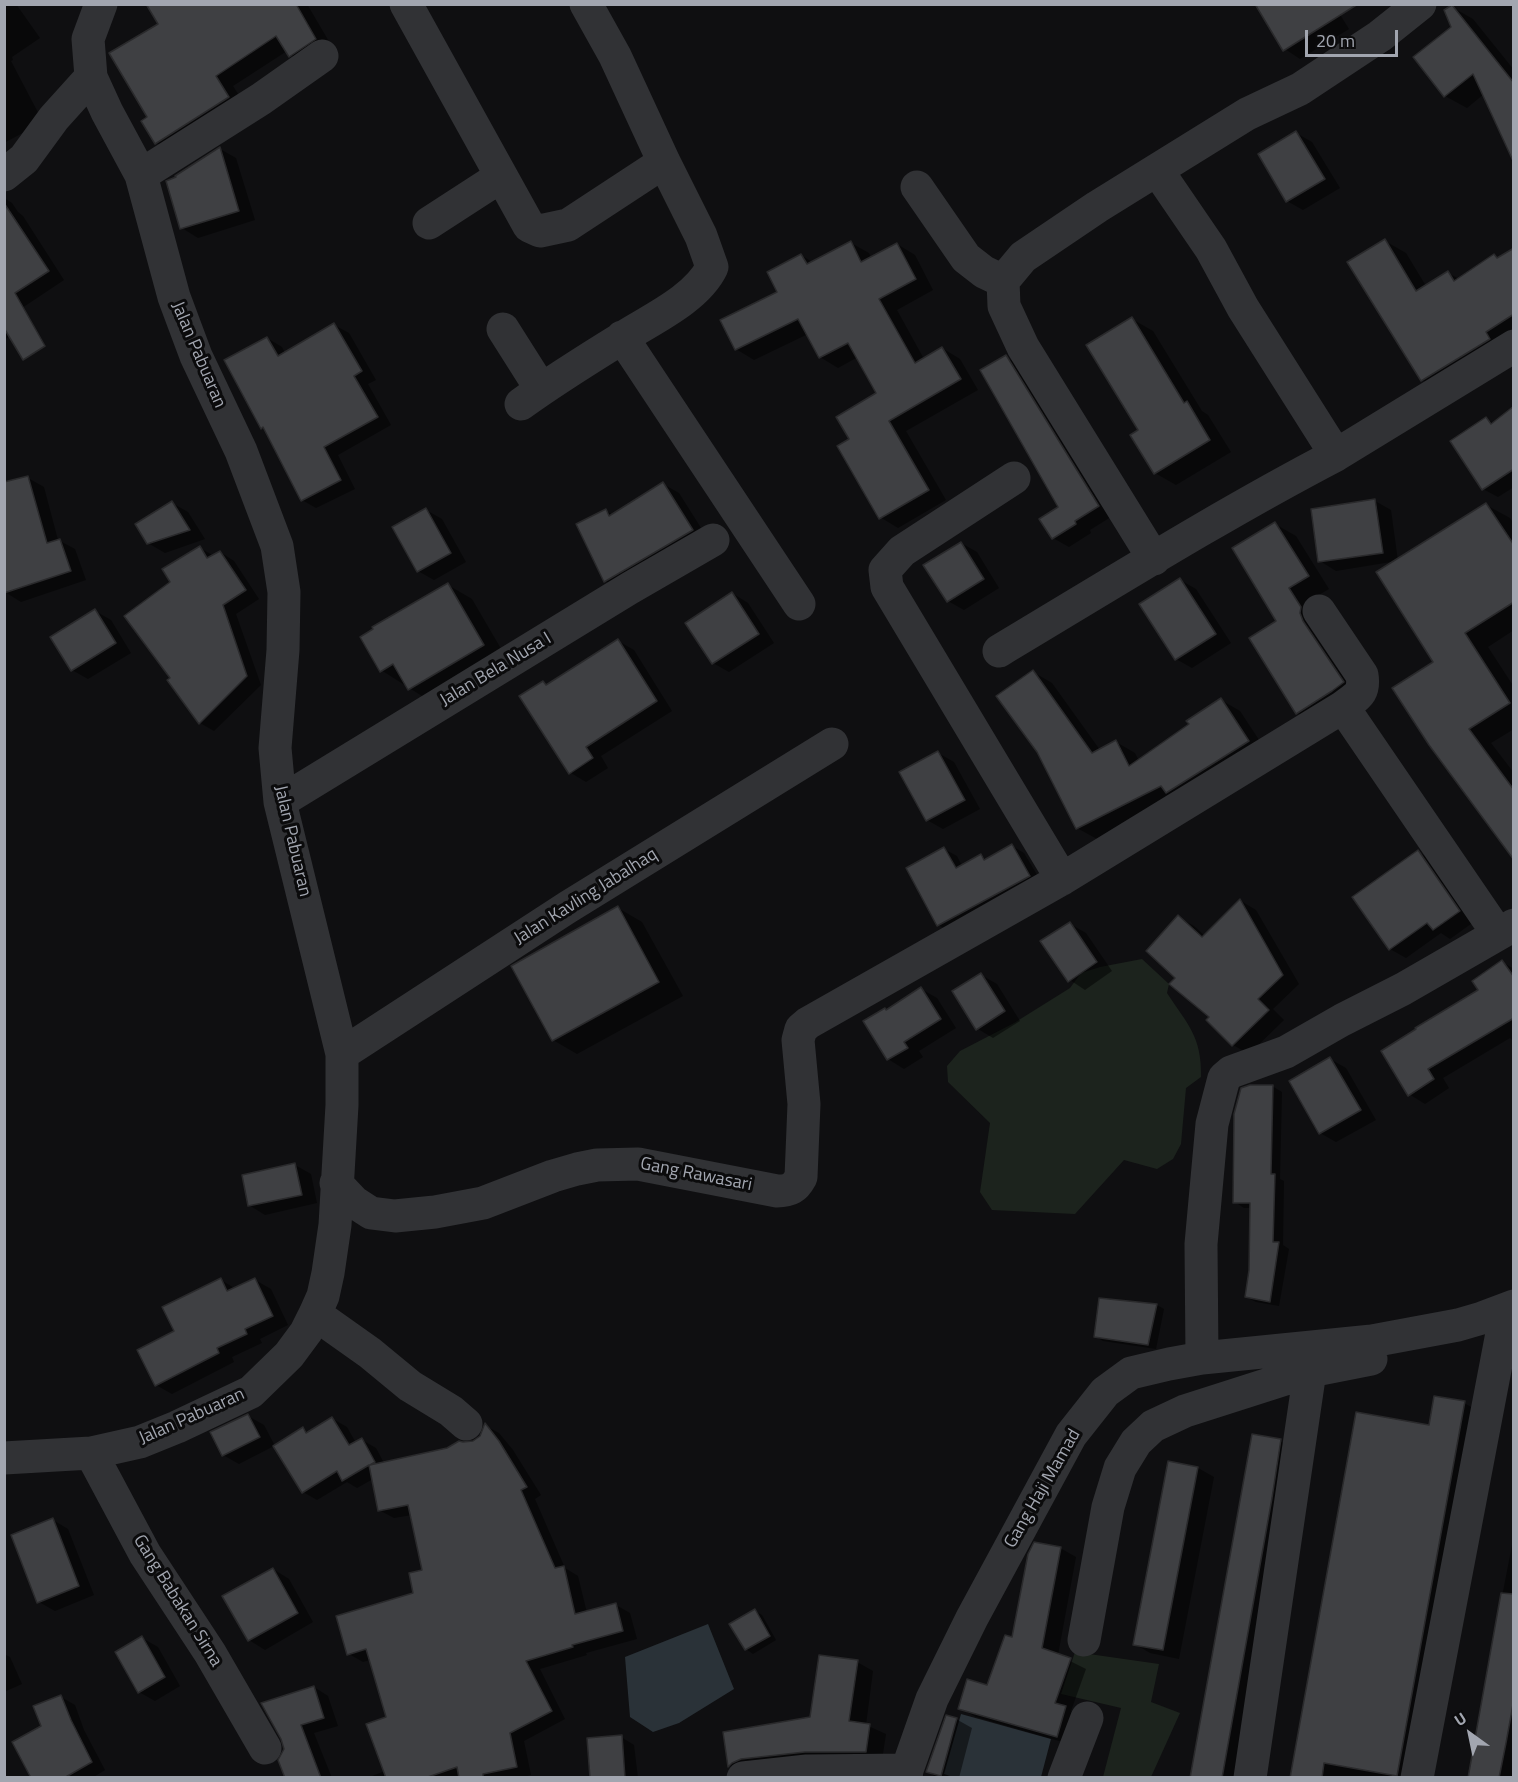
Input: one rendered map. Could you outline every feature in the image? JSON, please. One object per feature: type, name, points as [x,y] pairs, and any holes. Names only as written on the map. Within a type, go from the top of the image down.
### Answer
[{"type":"street","name":"Jalan Pabuaran","points":[[4,1458],[91,1453],[140,1442],[251,1392],[289,1355],[306,1332],[322,1296],[333,1246],[342,1104],[342,1054],[280,802],[275,748],[283,650],[284,592],[277,546],[245,461],[196,356],[174,297],[141,175],[106,112],[91,77],[88,39],[101,4]]},
{"type":"street","points":[[406,4],[529,226],[540,231],[568,225],[664,162]]},
{"type":"street","points":[[503,329],[531,396],[622,337],[653,320],[694,291],[707,278],[712,267],[701,236],[615,56],[586,4]]},
{"type":"street","points":[[1154,559],[1023,347],[1004,306],[1003,281],[1023,257],[1097,207],[1247,114],[1300,89],[1380,36],[1420,4]]},
{"type":"street","points":[[141,175],[261,99],[322,56]]},
{"type":"street","points":[[4,175],[24,159],[54,118],[91,77]]},
{"type":"street","points":[[1157,170],[1211,249],[1243,308],[1336,455]]},
{"type":"street","points":[[429,223],[500,177]]},
{"type":"street","points":[[917,187],[966,258],[984,273],[1003,281]]},
{"type":"street","points":[[622,337],[799,604]]},
{"type":"street","points":[[999,651],[1292,478],[1336,455],[1514,346]]},
{"type":"street","points":[[1014,478],[902,550],[885,570],[887,587],[1062,879],[1343,707],[1360,694],[1364,685],[1362,675],[1319,611]]},
{"type":"street","name":"Jalan Bela Nusa I","points":[[280,802],[630,588],[713,540]]},
{"type":"street","points":[[1202,1358],[1201,1244],[1212,1124],[1224,1078],[1231,1072],[1286,1052],[1403,989],[1506,929],[1343,707]]},
{"type":"street","name":"Jalan Kavling Jabalhaq","points":[[342,1054],[568,907],[832,744]]},
{"type":"street","name":"Gang Rawasari","points":[[336,1183],[354,1202],[370,1213],[395,1216],[435,1212],[483,1203],[553,1176],[597,1165],[619,1163],[638,1164],[777,1191],[788,1191],[796,1186],[801,1177],[804,1104],[798,1040],[801,1029],[1062,879]]},
{"type":"street","points":[[315,1314],[370,1353],[410,1386],[451,1411],[466,1424]]},
{"type":"street","name":"Gang Haji Mamad","points":[[907,1774],[932,1698],[972,1618],[1071,1435],[1105,1392],[1131,1373],[1202,1358],[1372,1341],[1482,1318],[1510,1323]]},
{"type":"street","points":[[1084,1640],[1108,1507],[1120,1468],[1136,1442],[1153,1426],[1185,1411],[1310,1371],[1510,1323],[1417,1778]]},
{"type":"street","points":[[1250,1778],[1310,1371]]},
{"type":"street","name":"Gang Babakan Sirna","points":[[91,1453],[145,1554],[210,1653],[265,1748]]},
{"type":"street","points":[[1064,1778],[1087,1718]]},
{"type":"street","points":[[743,1778],[807,1771],[907,1774]]},
{"type":"shaded area","points":[[1142,959],[1169,984],[1167,993],[1192,1032],[1201,1063],[1201,1077],[1186,1088],[1181,1144],[1173,1159],[1157,1169],[1124,1160],[1075,1214],[992,1210],[980,1192],[990,1123],[948,1082],[947,1066],[960,1051],[1014,1023],[1070,988],[1081,973]]},
{"type":"shaded area","points":[[708,1624],[734,1689],[679,1723],[653,1732],[630,1717],[625,1657]]},
{"type":"shaded area","points":[[1075,1652],[1159,1664],[1151,1702],[1180,1713],[1151,1777],[1103,1777],[1121,1708],[1061,1694]]},
{"type":"shaded area","points":[[961,1714],[1051,1739],[1041,1777],[956,1778],[944,1774]]},
{"type":"building","points":[[146,4],[296,4],[316,39],[289,57],[276,36],[216,76],[229,97],[155,144],[141,121],[147,117],[109,53],[158,24]]},
{"type":"building","points":[[1255,4],[1358,4],[1283,51]]},
{"type":"building","points":[[1452,5],[1514,83],[1514,163],[1473,74],[1444,97],[1413,57],[1451,27],[1444,10]]},
{"type":"building","points":[[1296,131],[1325,179],[1286,202],[1258,154]]},
{"type":"building","points":[[220,147],[239,211],[180,229],[166,181],[176,177]]},
{"type":"building","points":[[4,203],[49,271],[15,293],[45,346],[23,360],[4,328]]},
{"type":"building","points":[[1385,239],[1416,291],[1448,271],[1454,281],[1494,254],[1497,258],[1514,248],[1514,314],[1486,332],[1490,339],[1421,381],[1347,262]]},
{"type":"building","points":[[851,241],[861,262],[897,243],[916,279],[879,299],[915,363],[942,347],[961,379],[889,421],[929,490],[879,519],[837,446],[849,439],[836,417],[876,393],[848,343],[819,358],[798,319],[735,350],[720,320],[777,292],[767,272],[801,254],[807,264]]},
{"type":"building","points":[[1132,317],[1184,403],[1187,401],[1210,440],[1154,474],[1130,435],[1138,430],[1086,345]]},
{"type":"building","points":[[334,323],[362,371],[354,376],[378,417],[324,447],[341,480],[301,501],[263,427],[261,429],[224,360],[267,337],[278,356]]},
{"type":"building","points":[[1006,355],[1099,506],[1052,539],[1039,519],[1058,507],[980,370]]},
{"type":"building","points":[[1514,406],[1514,469],[1482,490],[1450,441],[1486,417],[1491,424]]},
{"type":"building","points":[[28,476],[47,543],[60,539],[71,571],[4,593],[4,482]]},
{"type":"building","points":[[663,482],[693,530],[604,582],[576,524],[606,509],[609,516]]},
{"type":"building","points":[[1375,499],[1383,553],[1318,562],[1311,509]]},
{"type":"building","points":[[172,501],[190,530],[147,544],[135,524]]},
{"type":"building","points":[[1486,503],[1514,545],[1514,602],[1465,633],[1510,703],[1469,729],[1514,790],[1514,860],[1429,745],[1392,688],[1433,662],[1376,572]]},
{"type":"building","points":[[426,508],[451,553],[417,572],[392,527]]},
{"type":"building","points":[[1275,522],[1309,576],[1289,588],[1301,607],[1300,613],[1303,621],[1344,682],[1296,714],[1249,638],[1276,621],[1232,548]]},
{"type":"building","points":[[961,542],[984,579],[947,602],[923,565]]},
{"type":"building","points":[[200,546],[207,558],[220,551],[246,590],[223,605],[247,676],[199,724],[167,680],[170,678],[124,616],[170,582],[162,569]]},
{"type":"building","points":[[1180,578],[1216,634],[1175,660],[1139,604]]},
{"type":"building","points":[[448,583],[484,645],[408,690],[393,664],[380,672],[360,637],[373,629],[372,627]]},
{"type":"building","points":[[732,592],[759,634],[712,664],[685,623]]},
{"type":"building","points":[[95,609],[116,643],[71,671],[50,637]]},
{"type":"building","points":[[618,639],[657,701],[586,747],[593,758],[569,774],[519,696],[543,681],[546,685]]},
{"type":"building","points":[[1033,670],[1092,753],[1116,740],[1129,766],[1189,724],[1186,721],[1221,698],[1249,741],[1166,793],[1161,786],[1076,829],[1037,752],[996,696]]},
{"type":"building","points":[[938,751],[965,800],[926,821],[899,772]]},
{"type":"building","points":[[1012,844],[1030,876],[937,926],[906,868],[944,847],[956,868],[981,854],[984,860]]},
{"type":"building","points":[[1418,850],[1460,911],[1433,930],[1427,923],[1389,950],[1352,897]]},
{"type":"building","points":[[1240,899],[1283,975],[1258,999],[1269,1010],[1232,1046],[1206,1020],[1209,1017],[1169,984],[1175,978],[1146,951],[1178,915],[1202,937]]},
{"type":"building","points":[[618,906],[659,982],[552,1041],[511,966]]},
{"type":"building","points":[[1070,922],[1097,962],[1068,982],[1040,941]]},
{"type":"building","points":[[1502,960],[1514,977],[1514,1018],[1428,1069],[1434,1079],[1408,1096],[1381,1051],[1478,990],[1472,981]]},
{"type":"building","points":[[981,973],[1005,1011],[976,1030],[952,991]]},
{"type":"building","points":[[921,987],[941,1019],[904,1042],[908,1048],[887,1060],[863,1021],[885,1008],[886,1010]]},
{"type":"building","points":[[1330,1057],[1361,1110],[1319,1134],[1289,1081]]},
{"type":"building","points":[[1250,1085],[1273,1085],[1271,1174],[1275,1174],[1273,1242],[1279,1242],[1270,1302],[1245,1297],[1249,1270],[1250,1203],[1233,1203],[1234,1114],[1241,1088]]},
{"type":"building","points":[[295,1163],[302,1195],[248,1206],[242,1175]]},
{"type":"building","points":[[221,1278],[227,1291],[255,1278],[273,1316],[245,1329],[247,1334],[217,1348],[219,1353],[155,1386],[137,1350],[174,1331],[162,1307]]},
{"type":"building","points":[[1099,1298],[1157,1304],[1148,1345],[1094,1337]]},
{"type":"building","points":[[1434,1396],[1465,1401],[1397,1776],[1324,1763],[1322,1778],[1290,1778],[1356,1412],[1429,1425]]},
{"type":"building","points":[[248,1414],[260,1437],[222,1456],[210,1432]]},
{"type":"building","points":[[332,1417],[349,1445],[362,1438],[375,1462],[370,1465],[447,1448],[459,1441],[473,1441],[480,1436],[485,1423],[499,1441],[527,1487],[521,1490],[555,1568],[564,1566],[575,1614],[616,1603],[623,1631],[526,1661],[552,1711],[510,1733],[517,1767],[483,1774],[483,1778],[459,1778],[457,1767],[425,1778],[386,1778],[366,1724],[386,1717],[366,1649],[347,1655],[336,1616],[413,1593],[409,1573],[422,1570],[408,1505],[378,1511],[369,1465],[342,1481],[337,1471],[302,1493],[273,1446],[303,1427],[306,1433]]},
{"type":"building","points":[[1252,1434],[1281,1439],[1222,1778],[1190,1778]]},
{"type":"building","points":[[1168,1461],[1198,1467],[1163,1650],[1133,1645]]},
{"type":"building","points":[[53,1518],[79,1586],[37,1603],[11,1535]]},
{"type":"building","points":[[1034,1542],[1061,1547],[1042,1648],[1071,1658],[1055,1703],[1066,1706],[1057,1737],[958,1709],[967,1679],[987,1685],[1005,1635],[1012,1637],[1028,1554]]},
{"type":"building","points":[[273,1568],[298,1613],[248,1641],[222,1596]]},
{"type":"building","points":[[1501,1593],[1514,1594],[1514,1699],[1499,1778],[1468,1778]]},
{"type":"building","points":[[755,1609],[770,1636],[745,1650],[729,1624]]},
{"type":"building","points":[[142,1636],[165,1677],[138,1693],[115,1652]]},
{"type":"building","points":[[819,1655],[858,1660],[849,1721],[870,1724],[866,1752],[805,1752],[741,1759],[728,1767],[723,1732],[810,1717]]},
{"type":"building","points":[[314,1686],[324,1718],[301,1725],[321,1778],[285,1778],[278,1760],[284,1749],[281,1739],[261,1703]]},
{"type":"building","points":[[61,1695],[92,1762],[64,1778],[31,1778],[12,1742],[41,1726],[33,1706]]},
{"type":"building","points":[[946,1715],[957,1718],[941,1776],[926,1772]]},
{"type":"building","points":[[622,1735],[625,1778],[590,1778],[587,1738]]}]
